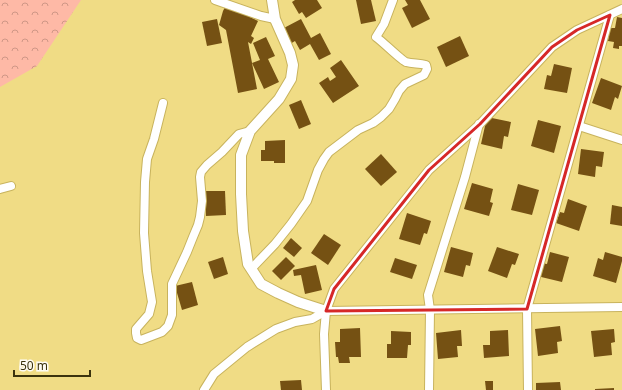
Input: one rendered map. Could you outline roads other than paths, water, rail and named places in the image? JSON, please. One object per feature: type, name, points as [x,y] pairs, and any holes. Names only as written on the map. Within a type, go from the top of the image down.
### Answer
[{"type":"street","points":[[215,0],[262,16],[276,19]]},
{"type":"street","points":[[272,0],[276,19],[290,53],[293,65],[291,79],[279,99],[250,131],[241,155],[243,231],[248,264],[261,284],[298,302],[326,311],[622,307]]},
{"type":"street","points":[[251,269],[275,244],[307,201],[318,170],[329,152],[358,130],[373,123],[382,116],[405,84],[424,74],[427,70],[426,65],[405,62],[384,42],[376,37],[384,24],[393,0]]},
{"type":"street","points":[[326,390],[324,334],[326,311],[334,289],[429,170],[480,124],[552,48],[577,30],[622,9]]},
{"type":"street","points":[[528,390],[527,309],[610,15]]},
{"type":"street","points":[[163,103],[154,139],[147,159],[144,234],[147,271],[152,302],[149,314],[136,329],[137,338],[141,340],[162,332],[168,326],[172,315],[172,284],[188,252],[200,217],[202,201],[201,172],[207,164],[222,152],[239,134],[250,131]]},
{"type":"street","points":[[429,390],[430,310],[428,295],[480,124]]},
{"type":"street","points":[[579,126],[622,140]]},
{"type":"street","points":[[0,188],[11,186]]},
{"type":"street","points":[[204,390],[214,374],[248,346],[276,329],[295,322],[312,319],[326,311]]}]
